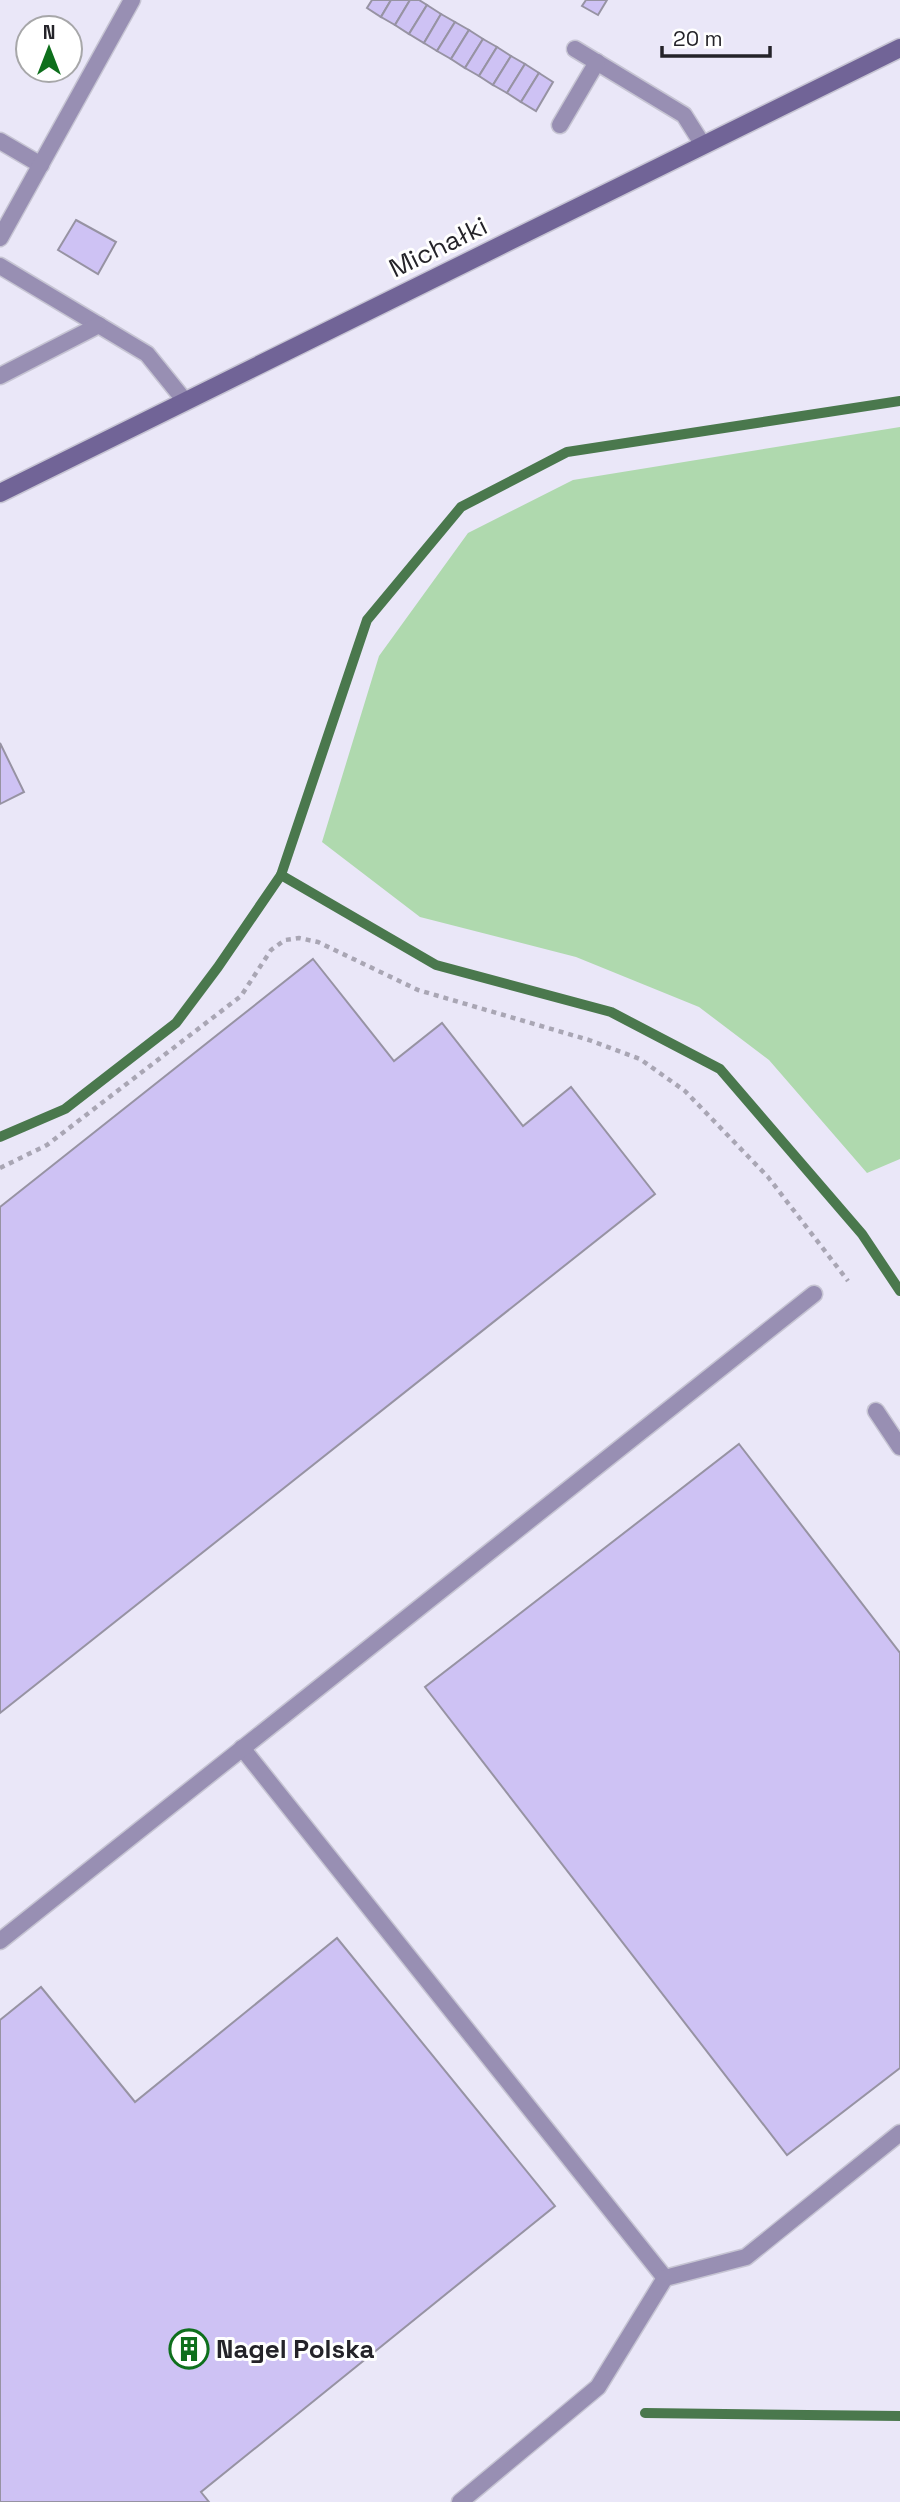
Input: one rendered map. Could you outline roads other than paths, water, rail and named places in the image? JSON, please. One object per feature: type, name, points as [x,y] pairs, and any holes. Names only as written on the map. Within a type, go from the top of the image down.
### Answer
[{"type":"street","name":"Michałki","points":[[0,493],[900,48]]},
{"type":"lane","points":[[0,238],[132,0]]},
{"type":"lane","points":[[575,49],[684,115],[703,145]]},
{"type":"lane","points":[[560,125],[597,62]]},
{"type":"lane","points":[[0,141],[41,164]]},
{"type":"lane","points":[[0,267],[147,354],[185,401]]},
{"type":"lane","points":[[0,376],[99,325]]},
{"type":"lane","points":[[0,1941],[814,1294]]},
{"type":"lane","points":[[876,1411],[900,1447]]},
{"type":"lane","points":[[242,1748],[665,2278]]},
{"type":"lane","points":[[460,2502],[598,2387],[665,2278],[746,2258],[900,2133]]},
{"type":"waterway","points":[[900,401],[567,452],[461,507],[367,620],[281,875],[436,965],[611,1012],[720,1069],[862,1234],[900,1291]]},
{"type":"waterway","points":[[0,1137],[65,1109],[176,1023],[281,875]]},
{"type":"waterway","points":[[645,2413],[900,2416]]},
{"type":"place","name":"Nagel Polska","points":[[189,2349]]}]
